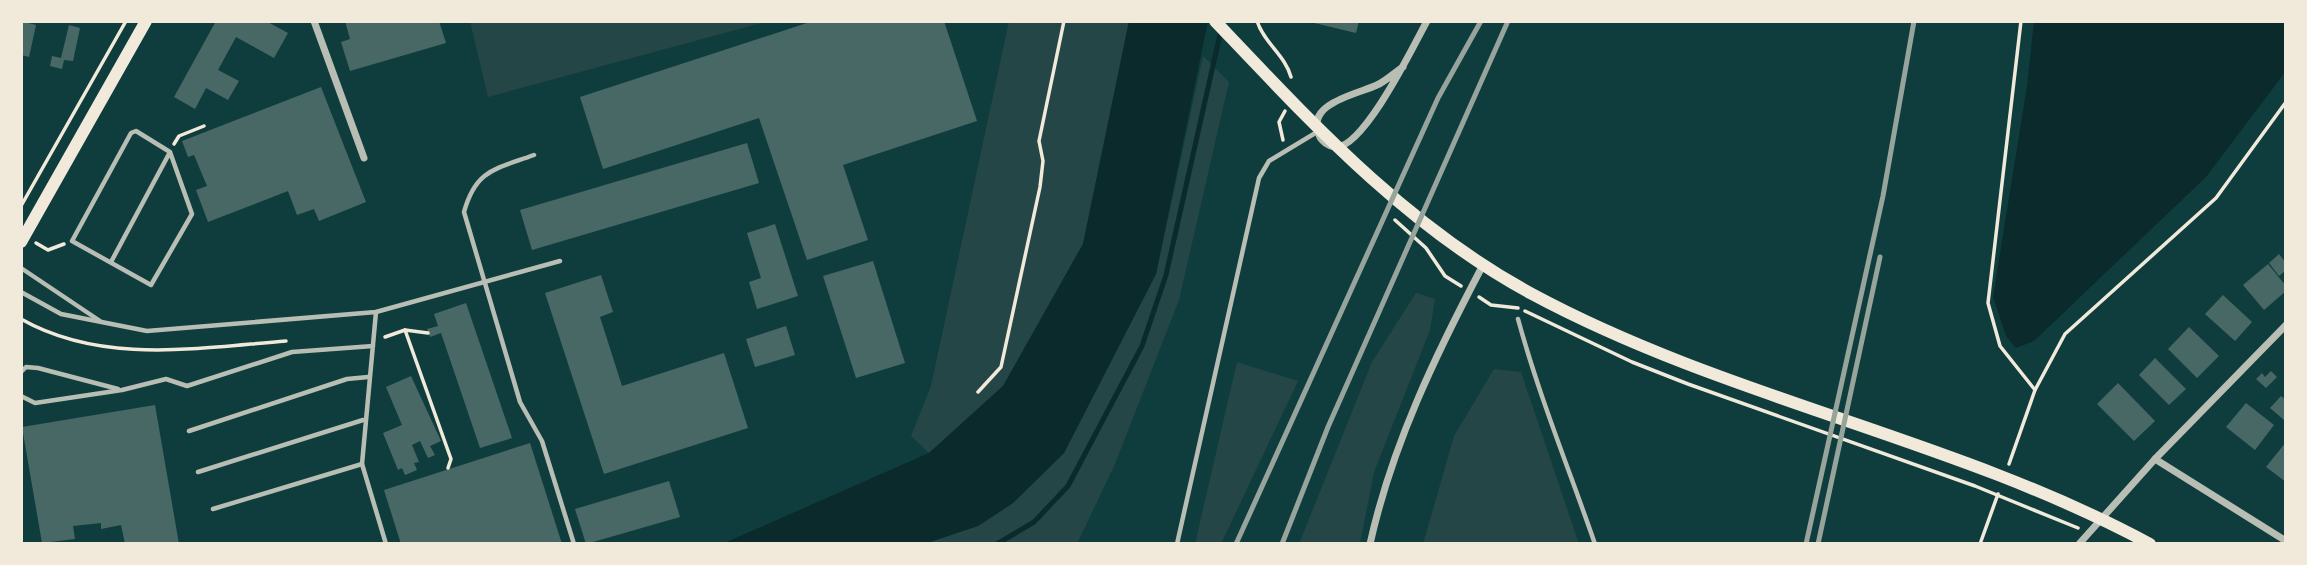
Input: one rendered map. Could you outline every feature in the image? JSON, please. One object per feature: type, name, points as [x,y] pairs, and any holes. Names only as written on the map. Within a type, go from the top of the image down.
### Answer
[{"type":"main road","points":[[23,239],[146,21]]},
{"type":"main road","points":[[1215,21],[1334,146],[1376,185],[1436,234],[1530,293],[1633,344],[2027,488],[2148,543]]},
{"type":"street","points":[[314,21],[365,158]]},
{"type":"street","points":[[1403,67],[1381,83],[1326,107],[1318,119],[1317,132],[1322,141],[1334,147],[1348,145],[1358,136],[1403,67],[1427,21]]},
{"type":"street","points":[[1370,544],[1399,438],[1483,265]]},
{"type":"street","points":[[2079,544],[2155,459],[2286,325]]},
{"type":"street","points":[[2155,459],[2286,541]]},
{"type":"lane","points":[[136,131],[170,152],[192,214],[151,285],[72,240],[131,133],[136,131]]},
{"type":"lane","points":[[1177,544],[1259,177],[1269,161],[1317,132]]},
{"type":"lane","points":[[111,262],[170,152]]},
{"type":"lane","points":[[534,155],[494,170],[471,187],[464,212],[483,284],[520,402],[542,442],[574,544]]},
{"type":"lane","points":[[21,292],[61,314],[147,331],[376,312],[560,261]]},
{"type":"lane","points":[[21,268],[100,321]]},
{"type":"lane","points":[[376,312],[363,420],[362,464],[386,544]]},
{"type":"lane","points":[[1518,319],[1538,390],[1595,544]]},
{"type":"lane","points":[[21,396],[35,403],[122,390],[166,379],[187,386],[292,352],[373,346]]},
{"type":"lane","points":[[21,372],[26,368],[38,368],[122,390]]},
{"type":"lane","points":[[189,431],[347,379],[368,377]]},
{"type":"lane","points":[[198,472],[363,420]]},
{"type":"lane","points":[[213,509],[362,464]]},
{"type":"path","points":[[21,206],[126,21]]},
{"type":"path","points":[[978,392],[998,374],[1001,367],[1041,179],[1043,161],[1039,141],[1064,21]]},
{"type":"path","points":[[1257,21],[1260,31]]},
{"type":"path","points":[[2021,21],[1988,303],[2000,346],[2035,390]]},
{"type":"path","points":[[2008,467],[2035,390],[2065,334],[2216,198],[2286,102]]},
{"type":"path","points":[[170,152],[179,136],[204,126]]},
{"type":"path","points":[[23,239],[48,250],[72,240]]},
{"type":"path","points":[[21,319],[57,335],[116,349],[162,351],[295,340]]},
{"type":"path","points":[[374,336],[385,337],[405,330],[428,333]]},
{"type":"path","points":[[405,330],[451,459],[448,468]]},
{"type":"path","points":[[422,403],[430,400]]},
{"type":"path","points":[[1980,544],[1998,493]]},
{"type":"shaded area","points":[[470,21],[769,21],[488,97]]},
{"type":"shaded area","points":[[1009,21],[1129,21],[1083,244],[1003,386],[929,453],[911,436],[931,386]]},
{"type":"shaded area","points":[[1129,21],[1208,21],[1156,274],[1064,453],[1013,503],[978,526],[924,544],[722,544],[929,453],[1003,386],[1083,244]]},
{"type":"shaded area","points":[[2034,21],[2286,21],[2286,71],[2206,177],[2034,341],[2016,348],[2006,336],[1993,297],[2027,86]]},
{"type":"shaded area","points":[[1203,56],[1229,82],[1179,300],[1115,464],[1077,544],[924,544],[978,526],[1013,503],[1064,453],[1156,274]]},
{"type":"shaded area","points":[[1416,293],[1435,299],[1430,330],[1374,472],[1360,544],[1299,544],[1372,362]]},
{"type":"shaded area","points":[[1237,362],[1298,381],[1221,544],[1195,544]]},
{"type":"shaded area","points":[[1494,369],[1521,372],[1579,544],[1423,544],[1454,436]]},
{"type":"building","points":[[21,21],[36,25],[29,57],[21,55]]},
{"type":"building","points":[[216,21],[266,21],[288,33],[274,58],[236,37],[218,70],[239,81],[228,100],[206,88],[195,109],[174,97]]},
{"type":"building","points":[[345,21],[439,21],[446,43],[350,71],[341,42],[350,39]]},
{"type":"building","points":[[813,21],[944,21],[977,121],[843,165],[868,240],[807,260],[759,118],[603,169],[580,97]]},
{"type":"building","points":[[1306,21],[1359,21],[1356,33]]},
{"type":"building","points":[[69,25],[80,28],[73,61],[64,60],[62,69],[50,66],[52,56],[61,58]]},
{"type":"building","points":[[321,87],[366,202],[319,221],[314,209],[297,215],[288,191],[208,222],[196,190],[207,186],[194,155],[188,157],[182,141]]},
{"type":"building","points":[[747,143],[759,183],[532,250],[520,210]]},
{"type":"building","points":[[775,224],[798,296],[757,309],[749,282],[761,278],[747,233]]},
{"type":"building","points":[[2279,254],[2286,263],[2286,270],[2279,276],[2269,263]]},
{"type":"building","points":[[873,261],[905,363],[856,378],[823,276]]},
{"type":"building","points":[[2268,264],[2286,286],[2286,291],[2264,310],[2243,285]]},
{"type":"building","points":[[601,275],[613,312],[600,317],[622,386],[724,353],[748,428],[604,474],[545,293]]},
{"type":"building","points":[[2223,295],[2252,322],[2235,341],[2205,314]]},
{"type":"building","points":[[466,303],[512,438],[480,448],[441,333],[430,337],[427,329],[438,326],[434,314]]},
{"type":"building","points":[[786,326],[795,355],[755,367],[746,339]]},
{"type":"building","points":[[2189,327],[2219,356],[2197,378],[2168,349]]},
{"type":"building","points":[[2155,358],[2186,389],[2169,405],[2139,375]]},
{"type":"building","points":[[2271,371],[2277,377],[2266,388],[2256,379],[2262,373],[2265,377]]},
{"type":"building","points":[[411,376],[441,441],[430,446],[435,455],[428,458],[420,441],[412,445],[419,462],[414,463],[417,470],[405,475],[402,468],[398,470],[383,433],[402,425],[386,387]]},
{"type":"building","points":[[2118,383],[2155,421],[2134,441],[2097,404]]},
{"type":"building","points":[[2281,396],[2286,400],[2284,420],[2270,408]]},
{"type":"building","points":[[2246,403],[2274,425],[2255,450],[2226,427]]},
{"type":"building","points":[[155,405],[179,544],[125,544],[121,525],[101,529],[101,523],[73,526],[75,539],[42,543],[22,427]]},
{"type":"building","points":[[2286,442],[2286,482],[2266,467]]},
{"type":"building","points":[[530,443],[562,544],[401,544],[384,490]]},
{"type":"building","points":[[669,481],[680,517],[586,544],[575,509]]},
{"type":"waterway","points":[[997,544],[1034,522],[1068,486],[1142,346],[1166,275],[1221,30]]},
{"type":"railway","points":[[1236,544],[1438,98],[1481,21]]},
{"type":"railway","points":[[1282,544],[1328,427],[1508,21]]},
{"type":"railway","points":[[1806,544],[1883,196],[1914,21]]},
{"type":"railway","points":[[1818,544],[1880,257]]}]
